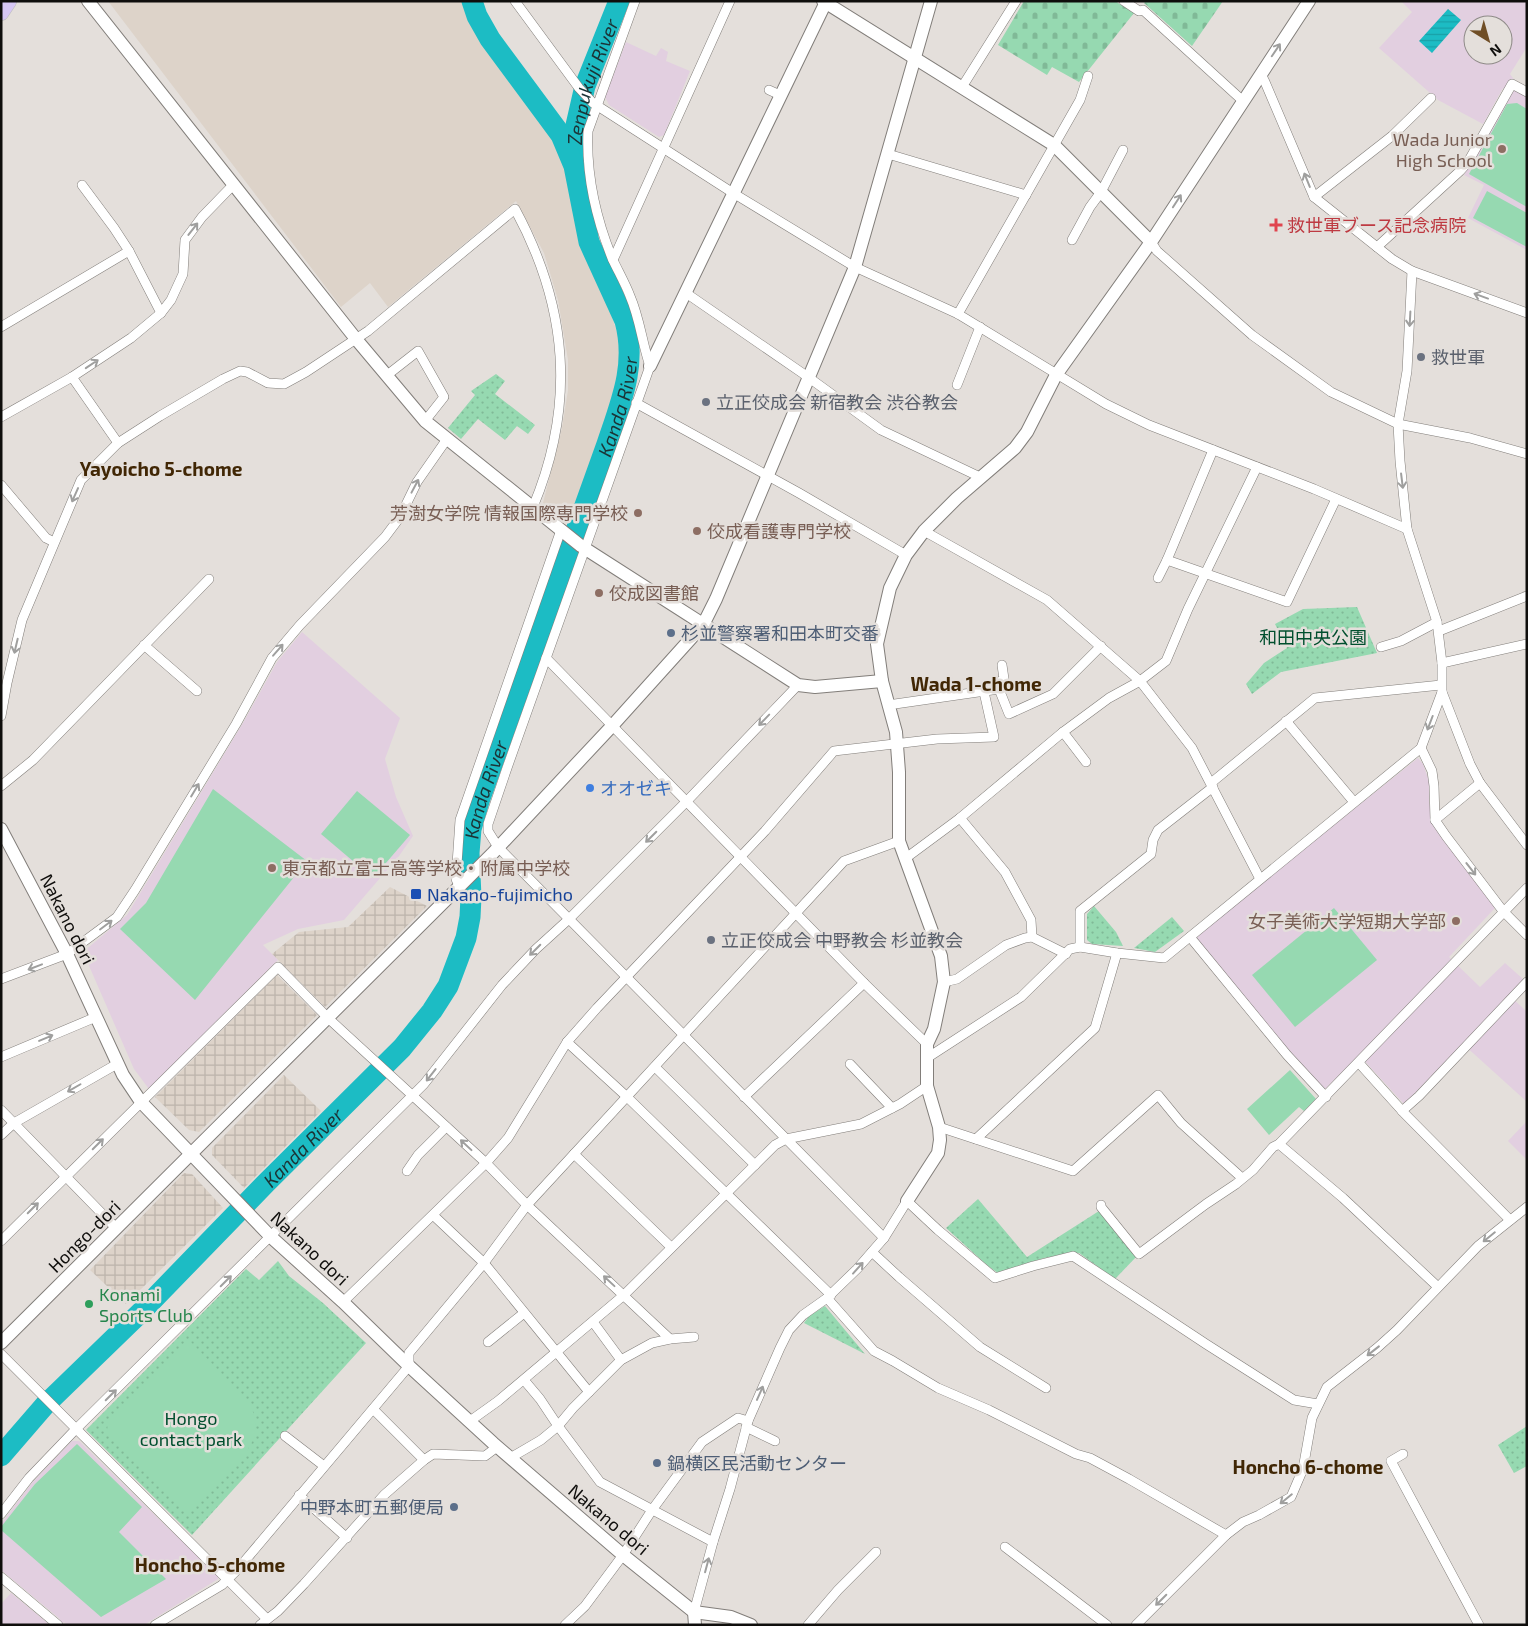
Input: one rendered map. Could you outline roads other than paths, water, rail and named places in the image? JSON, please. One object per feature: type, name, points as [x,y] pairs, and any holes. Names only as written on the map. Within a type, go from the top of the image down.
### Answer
[{"type":"main road","points":[[1,13],[9,1]]},
{"type":"street","points":[[88,1],[356,339],[425,421],[583,547],[798,685],[815,687],[882,681]]},
{"type":"street","points":[[515,1],[579,88],[595,104],[733,193],[855,267],[958,314],[1056,375],[1106,404],[1149,425],[1407,529]]},
{"type":"street","points":[[635,1],[595,104],[588,131],[587,152],[591,184],[601,228],[638,318],[650,366]]},
{"type":"street","points":[[613,260],[730,1]]},
{"type":"street","name":"Hongo-dori","points":[[1,1343],[482,864],[612,726],[703,625],[716,599],[855,267],[932,1]]},
{"type":"street","points":[[962,87],[1016,1]]},
{"type":"street","points":[[1124,1],[1139,11],[1143,10],[1243,101]]},
{"type":"street","points":[[751,1625],[730,1617],[694,1618],[713,1542],[730,1489],[747,1424],[790,1330],[803,1315],[829,1297],[884,1238],[938,1153],[940,1140],[939,1128],[927,1086],[927,1044],[934,1028],[944,982],[941,956],[899,842],[899,772],[896,732],[882,681],[877,644],[890,588],[906,555],[924,531],[980,477],[1015,448],[1027,432],[1056,375],[1151,242],[1309,1]]},
{"type":"street","points":[[884,1238],[498,847],[488,831],[488,824],[583,547],[650,366],[733,193],[775,92],[825,2],[1054,145],[1151,242],[1157,251],[1252,335],[1331,392],[1398,424],[1470,438],[1527,454]]},
{"type":"street","points":[[1260,74],[1266,82],[1314,197],[1392,259],[1412,271],[1527,313]]},
{"type":"street","points":[[958,314],[1080,100],[1088,76]]},
{"type":"street","points":[[1377,247],[1464,167],[1512,84],[1527,92]]},
{"type":"street","points":[[1314,197],[1392,136],[1431,98]]},
{"type":"street","points":[[1072,240],[1090,207],[1102,192],[1124,150]]},
{"type":"street","points":[[888,154],[1026,195]]},
{"type":"street","points":[[1,417],[72,377],[131,338],[161,313],[171,300],[183,274],[185,240],[202,217],[234,184]]},
{"type":"street","points":[[82,185],[129,251],[161,313]]},
{"type":"street","points":[[1,716],[22,620],[54,542],[81,480],[118,443],[160,416],[240,371],[247,372],[268,383],[284,384],[356,339],[429,282],[515,210],[538,258],[552,300],[562,356],[557,420],[551,457],[533,507]]},
{"type":"street","points":[[1,328],[129,251]]},
{"type":"street","points":[[927,1058],[1021,997],[1070,950],[1080,947],[1164,958],[1420,748],[1442,688],[1442,663],[1438,626],[1407,529],[1400,461],[1398,424],[1407,371],[1412,271]]},
{"type":"street","points":[[686,293],[881,430],[980,477]]},
{"type":"street","points":[[957,385],[980,328]]},
{"type":"street","points":[[386,376],[418,351],[444,397],[425,421]]},
{"type":"street","points":[[72,377],[118,443]]},
{"type":"street","points":[[636,403],[906,555]]},
{"type":"street","points":[[1,979],[68,954],[117,917],[236,724],[272,658],[300,625],[385,537],[400,517],[417,482],[447,439]]},
{"type":"street","points":[[1158,578],[1213,450]]},
{"type":"street","points":[[906,858],[960,818],[1063,732],[1109,698],[1140,680],[1166,661],[1204,574],[1257,467]]},
{"type":"street","points":[[1,484],[46,538],[54,542]]},
{"type":"street","points":[[1167,560],[1287,602],[1336,499]]},
{"type":"street","points":[[460,886],[456,879],[460,820],[562,531]]},
{"type":"street","points":[[924,531],[1047,600],[1140,680],[1192,748],[1260,879]]},
{"type":"street","points":[[1,786],[33,760],[209,579]]},
{"type":"street","points":[[1382,647],[1527,596]]},
{"type":"street","points":[[1442,663],[1527,644]]},
{"type":"street","points":[[144,645],[197,691]]},
{"type":"street","points":[[1002,665],[1004,679],[999,682],[998,689],[1010,714],[1053,694],[1101,646]]},
{"type":"street","points":[[546,658],[864,983],[927,1044]]},
{"type":"street","points":[[1,1514],[29,1478],[76,1429],[424,1084],[502,985],[536,949],[569,919],[687,801],[798,685]]},
{"type":"street","points":[[1080,947],[1080,911],[1151,854],[1153,840],[1158,830],[1315,698],[1442,688]]},
{"type":"street","points":[[1442,688],[1470,764],[1480,782],[1527,845]]},
{"type":"street","points":[[888,705],[998,689]]},
{"type":"street","points":[[343,1302],[486,1163],[508,1138],[567,1042],[741,857],[834,751],[937,739],[994,737],[984,692]]},
{"type":"street","points":[[1286,722],[1354,802]]},
{"type":"street","points":[[1063,732],[1086,762]]},
{"type":"street","points":[[1420,748],[1432,771],[1435,820],[1503,911],[1527,935]]},
{"type":"street","points":[[1435,820],[1480,782]]},
{"type":"street","points":[[960,818],[1005,872],[1032,920],[1032,937]]},
{"type":"street","name":"Nakano dori","points":[[1,829],[68,954],[117,1064],[141,1102],[271,1237],[343,1302],[409,1366],[497,1447],[694,1618]]},
{"type":"street","points":[[155,1625],[222,1585],[227,1580],[409,1366],[409,1353],[484,1263],[527,1205],[795,912],[844,861],[899,842]]},
{"type":"street","points":[[1101,1205],[1140,1254],[1253,1170],[1273,1147],[1279,1144],[1326,1097],[1527,888]]},
{"type":"street","points":[[944,982],[957,979],[1006,945],[1025,938],[1032,937],[1066,954]]},
{"type":"street","points":[[1190,937],[1287,1055],[1326,1097]]},
{"type":"street","points":[[976,1140],[1095,1028],[1117,953]]},
{"type":"street","points":[[1,1240],[278,967],[328,1018],[486,1163],[527,1205],[670,1339]]},
{"type":"street","points":[[1402,1110],[1419,1096],[1527,982]]},
{"type":"street","points":[[744,1097],[864,983]]},
{"type":"street","points":[[1,1057],[96,1016]]},
{"type":"street","points":[[567,1042],[726,1193],[829,1297],[874,1351],[938,1388],[989,1410],[1076,1454],[1090,1458],[1226,1535]]},
{"type":"street","points":[[1359,1063],[1402,1110],[1510,1220]]},
{"type":"street","points":[[1,1135],[14,1123],[117,1064]]},
{"type":"street","points":[[850,1064],[892,1108]]},
{"type":"street","points":[[654,1066],[755,1165]]},
{"type":"street","points":[[470,1421],[498,1402],[624,1295],[776,1145],[786,1139],[861,1124],[892,1108],[927,1086]]},
{"type":"street","points":[[939,1128],[1073,1171],[1158,1095],[1181,1123],[1242,1178]]},
{"type":"street","points":[[1,1110],[116,1228]]},
{"type":"street","points":[[407,1172],[418,1154],[446,1127]]},
{"type":"street","points":[[1279,1144],[1343,1198],[1438,1287]]},
{"type":"street","points":[[574,1154],[671,1247]]},
{"type":"street","points":[[907,1201],[995,1278],[1074,1256],[1294,1400],[1318,1404]]},
{"type":"street","points":[[1136,1625],[1226,1535],[1243,1522],[1259,1516],[1291,1497],[1303,1469],[1312,1418],[1327,1386],[1377,1348],[1478,1246],[1527,1207]]},
{"type":"street","points":[[433,1215],[484,1263],[589,1392]]},
{"type":"street","points":[[872,1252],[980,1347],[1046,1388]]},
{"type":"street","points":[[488,1342],[524,1313]]},
{"type":"street","points":[[593,1322],[622,1360]]},
{"type":"street","points":[[510,1458],[541,1440],[558,1426],[605,1374],[622,1360],[643,1347],[670,1339],[694,1337]]},
{"type":"street","points":[[1,1354],[227,1580],[264,1622],[304,1584],[384,1495],[424,1460],[433,1454],[485,1456],[497,1447]]},
{"type":"street","points":[[524,1380],[600,1482],[713,1542]]},
{"type":"street","points":[[373,1409],[424,1460]]},
{"type":"street","points":[[565,1625],[585,1606],[702,1442],[738,1418],[774,1441]]},
{"type":"street","points":[[285,1436],[324,1466]]},
{"type":"street","points":[[1403,1454],[1391,1461],[1479,1625]]},
{"type":"street","points":[[299,1495],[347,1538]]},
{"type":"street","points":[[1005,1547],[1107,1625]]},
{"type":"street","points":[[808,1625],[838,1590],[876,1552]]},
{"type":"street","points":[[1,1577],[58,1625]]},
{"type":"water","points":[[1448,9],[1461,20],[1432,53],[1419,41]]},
{"type":"waterway","name":"Kanda River","points":[[1,1456],[45,1405],[141,1312],[266,1183],[402,1048],[432,1011],[448,986],[466,938],[471,897],[469,853],[471,829],[479,801],[607,444],[626,383],[629,353],[625,321],[589,242],[574,166],[561,135],[490,39],[477,16],[472,1]]},
{"type":"waterway","name":"Zenpukuji River","points":[[574,158],[574,134],[585,86],[619,1]]},
{"type":"place","name":"Wada Junior High School","points":[[1502,149]]},
{"type":"place","name":"救世軍ブース記念病院","points":[[1276,225]]},
{"type":"place","name":"救世軍","points":[[1421,357]]},
{"type":"place","name":"立正佼成会 新宿教会 渋谷教会","points":[[706,402]]},
{"type":"place","name":"芳澍女学院 情報国際専門学校","points":[[638,513]]},
{"type":"place","name":"佼成看護専門学校","points":[[697,531]]},
{"type":"place","name":"佼成図書館","points":[[599,593]]},
{"type":"place","name":"杉並警察署和田本町交番","points":[[671,633]]},
{"type":"place","name":"オオゼキ","points":[[590,788]]},
{"type":"place","name":"東京都立富士高等学校・附属中学校","points":[[272,868]]},
{"type":"place","name":"Nakano-fujimicho","points":[[416,894]]},
{"type":"place","name":"女子美術大学短期大学部","points":[[1456,921]]},
{"type":"place","name":"立正佼成会 中野教会 杉並教会","points":[[711,940]]},
{"type":"place","name":"Konami Sports Club","points":[[89,1304]]},
{"type":"place","name":"鍋横区民活動センター","points":[[657,1463]]},
{"type":"place","name":"中野本町五郵便局","points":[[454,1507]]},
{"type":"district","name":"Yayoicho 5-chome","points":[[161,468]]},
{"type":"district","name":"Wada 1-chome","points":[[976,683]]},
{"type":"district","name":"Honcho 6-chome","points":[[1308,1466]]},
{"type":"district","name":"Honcho 5-chome","points":[[210,1564]]},
{"type":"park label","name":"和田中央公園","points":[[1313,637]]},
{"type":"park label","name":"Hongo contact park","points":[[191,1428]]}]
